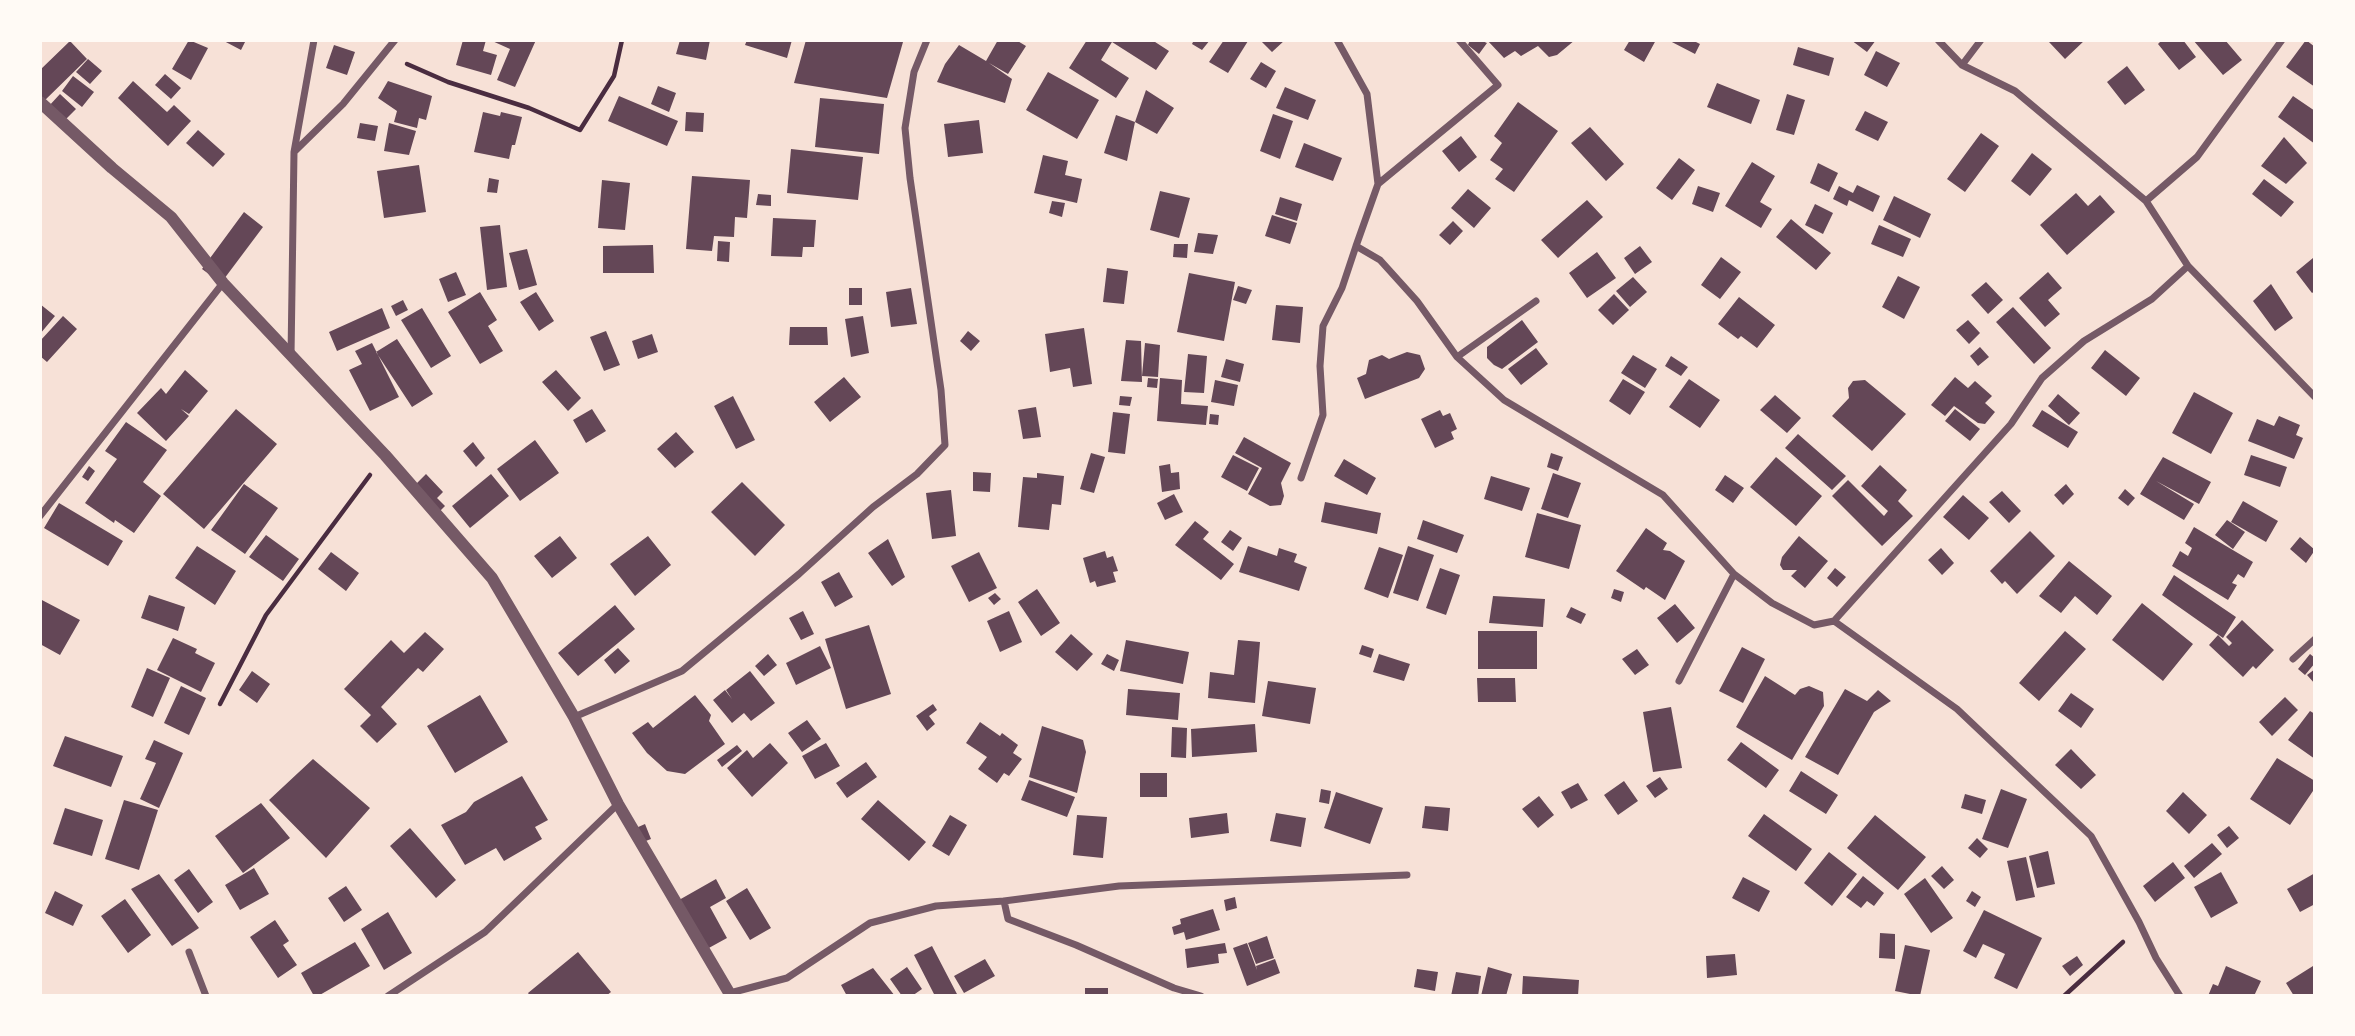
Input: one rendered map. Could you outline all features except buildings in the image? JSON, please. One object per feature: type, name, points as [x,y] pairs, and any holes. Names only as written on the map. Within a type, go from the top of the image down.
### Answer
[{"type":"street","points":[[291,357],[294,152],[314,40]]},
{"type":"street","points":[[294,152],[343,104],[395,40]]},
{"type":"street","points":[[574,717],[682,671],[799,574],[873,507],[917,474],[946,445],[941,390],[909,178],[905,128],[914,72],[927,40]]},
{"type":"street","points":[[1301,478],[1322,415],[1320,366],[1323,326],[1342,288],[1378,184],[1367,94],[1337,40]]},
{"type":"street","points":[[1378,184],[1498,85],[1459,40]]},
{"type":"street","points":[[1938,40],[1962,65],[2015,91],[2146,201],[2189,266],[2315,397]]},
{"type":"street","points":[[1962,65],[1981,40]]},
{"type":"street","points":[[2146,201],[2197,157],[2283,40]]},
{"type":"street","points":[[40,102],[171,217],[223,283],[385,455],[492,578],[574,717],[618,804],[730,995],[787,978],[870,923],[936,906],[1004,901],[1119,886],[1407,875]]},
{"type":"street","points":[[1356,246],[1380,260],[1417,302],[1457,357],[1504,400],[1663,495],[1734,574],[1772,603],[1814,625],[1834,621],[2011,424],[2042,378],[2084,341],[2152,299],[2189,266]]},
{"type":"street","points":[[40,516],[223,283]]},
{"type":"street","points":[[1457,357],[1536,301]]},
{"type":"street","points":[[1679,681],[1734,574]]},
{"type":"street","points":[[1834,621],[1957,709],[2091,836],[2140,922],[2156,958],[2180,996]]},
{"type":"street","points":[[2293,659],[2315,639]]},
{"type":"street","points":[[388,996],[485,932],[618,804]]},
{"type":"street","points":[[1004,901],[1008,919],[1174,988],[1201,996]]},
{"type":"street","points":[[189,952],[206,996]]},
{"type":"path","points":[[385,54],[448,82],[529,108],[580,130],[614,76],[622,40]]},
{"type":"path","points":[[220,704],[266,615],[385,455]]},
{"type":"path","points":[[2064,996],[2128,938],[2140,922]]}]
